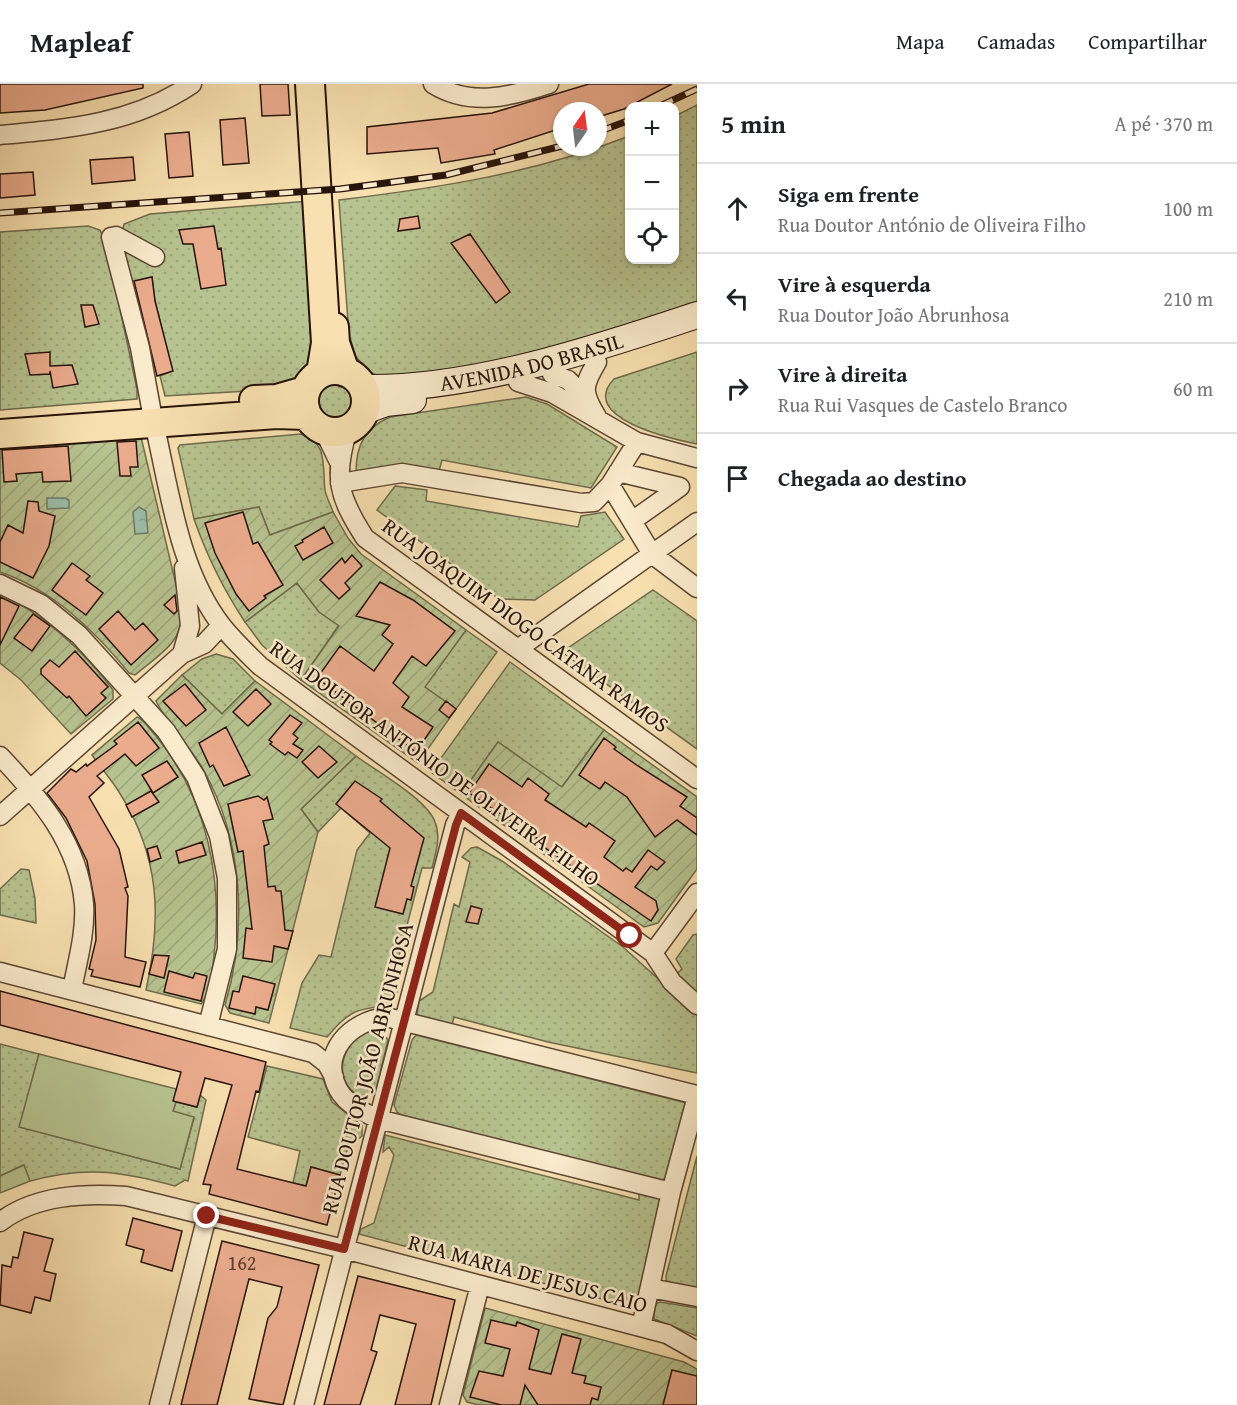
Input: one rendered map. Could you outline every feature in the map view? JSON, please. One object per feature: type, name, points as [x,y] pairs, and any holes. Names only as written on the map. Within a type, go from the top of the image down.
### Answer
[{"type":"main road","points":[[310,84],[326,343],[335,401]]},
{"type":"main road","points":[[321,84],[335,343],[335,401]]},
{"type":"main road","name":"AVENIDA DO BRASIL","points":[[0,419],[280,414],[335,401],[452,381],[551,376],[697,315]]},
{"type":"main road","name":"AVENIDA DO BRASIL","points":[[335,401],[386,403],[454,395],[551,376],[697,331]]},
{"type":"main road","name":"AVENIDA DO BRASIL","points":[[0,434],[152,416]]},
{"type":"street","points":[[0,135],[78,128],[106,122],[165,100],[192,84]]},
{"type":"street","points":[[433,84],[444,91],[470,99],[493,98],[549,84]]},
{"type":"street","name":"RUA DOUTOR ANTÓNIO DE OLIVEIRA FILHO","points":[[155,257],[116,236],[111,237],[140,348],[152,416],[180,539],[198,584],[221,626],[244,650],[277,678],[653,953]]},
{"type":"street","points":[[585,397],[586,379],[597,362]]},
{"type":"street","points":[[551,376],[568,380],[585,397],[600,421]]},
{"type":"street","points":[[551,376],[600,421],[637,442],[697,458]]},
{"type":"street","name":"RUA JOAQUIM DIOGO CATANA RAMOS","points":[[335,401],[340,483],[346,509],[365,538],[697,779]]},
{"type":"street","points":[[340,483],[402,473],[581,503],[594,502],[614,478],[637,442]]},
{"type":"street","points":[[614,478],[632,522],[651,554],[697,588]]},
{"type":"street","points":[[614,478],[680,487],[632,522]]},
{"type":"street","points":[[519,648],[697,522]]},
{"type":"street","points":[[180,539],[189,601],[191,646]]},
{"type":"street","points":[[0,584],[41,604],[79,635],[134,698],[166,730],[196,777],[219,836],[226,878],[227,948],[208,1026]]},
{"type":"street","points":[[0,816],[191,646],[198,630],[221,626]]},
{"type":"street","points":[[191,646],[244,650]]},
{"type":"street","points":[[0,756],[63,833],[78,866],[84,906],[81,946],[72,990]]},
{"type":"street","name":"RUA DOUTOR JOÃO ABRUNHOSA","points":[[304,1405],[461,813]]},
{"type":"street","points":[[697,892],[653,953],[672,982],[697,1005]]},
{"type":"street","points":[[0,972],[313,1053],[327,1064],[338,1090],[349,1102],[378,1119],[671,1192]]},
{"type":"street","points":[[334,1077],[334,1059],[342,1041],[357,1025],[369,1019],[386,1017],[697,1095],[671,1192],[642,1327]]},
{"type":"street","points":[[313,1053],[342,1041]]},
{"type":"street","name":"RUA MARIA DE JESUS CAIO","points":[[0,1222],[32,1205],[62,1197],[94,1194],[126,1196],[344,1249],[642,1327],[667,1334],[697,1351]]},
{"type":"street","points":[[159,1405],[207,1216]]},
{"type":"street","points":[[449,1405],[480,1285]]},
{"type":"street","points":[[650,1287],[697,1297]]},
{"type":"green space","points":[[697,105],[697,306],[538,357],[383,379],[370,372],[356,357],[349,335],[339,200],[450,184],[571,156],[607,156],[607,144],[625,137],[625,264],[679,264],[679,114]]},
{"type":"green space","points":[[309,201],[313,365],[295,385],[282,389],[165,396],[160,376],[172,371],[155,301],[152,277],[130,282],[119,245],[124,224],[150,214]]},
{"type":"green space","points":[[88,226],[100,230],[106,243],[137,389],[137,399],[0,410],[0,232]]},
{"type":"green space","points":[[697,352],[697,444],[650,432],[617,415],[608,405],[606,393],[614,379]]},
{"type":"green space","points":[[335,381],[343,382],[349,387],[354,393],[354,409],[349,415],[343,420],[335,421],[327,420],[321,415],[316,409],[315,401],[316,393],[321,387],[327,382]]},
{"type":"green space","points":[[526,397],[547,404],[617,447],[591,488],[442,460],[439,471],[403,465],[356,472],[356,462],[364,438],[374,426],[390,417]]},
{"type":"green space","points":[[301,434],[310,438],[320,449],[326,493],[333,512],[270,535],[259,507],[194,519],[178,448],[180,445]]},
{"type":"green space","points":[[141,437],[182,610],[179,631],[174,640],[135,675],[129,673],[87,627],[55,601],[38,589],[0,572],[0,443]]},
{"type":"green space","points":[[395,486],[427,490],[426,501],[578,527],[581,516],[605,512],[624,539],[535,600],[499,599],[377,510]]},
{"type":"green space","points":[[259,507],[270,535],[333,512],[348,538],[361,554],[466,630],[425,687],[456,709],[418,763],[301,680],[339,626],[319,612],[297,583],[245,622],[237,610],[216,572],[194,519]]},
{"type":"green space","points":[[297,583],[319,612],[339,625],[301,680],[262,645],[245,622]]},
{"type":"green space","points":[[653,590],[697,621],[697,749],[562,652]]},
{"type":"green space","points":[[0,593],[48,623],[62,635],[89,661],[113,690],[113,699],[71,734],[21,680],[0,663]]},
{"type":"green space","points":[[466,630],[497,652],[456,709],[424,687]]},
{"type":"green space","points":[[216,654],[233,659],[255,681],[222,714],[182,675],[202,659]]},
{"type":"green space","points":[[510,662],[604,730],[561,788],[498,742],[461,794],[431,772]]},
{"type":"green space","points":[[182,675],[222,714],[255,681],[356,756],[301,809],[318,832],[269,1023],[230,1013],[225,1005],[237,946],[239,915],[234,855],[227,825],[203,769],[156,701]]},
{"type":"green space","points":[[137,717],[147,725],[174,760],[188,786],[208,840],[216,898],[216,927],[210,982],[201,1004],[146,990],[154,938],[155,913],[150,864],[133,816],[116,787],[92,755]]},
{"type":"green space","points":[[604,730],[697,797],[697,869],[658,923],[644,927],[461,794],[498,742],[562,787]]},
{"type":"green space","points":[[356,756],[422,804],[437,827],[437,845],[432,868],[422,868],[390,990],[398,989],[395,996],[386,1004],[351,1014],[327,1037],[290,1028],[302,983],[319,955],[331,957],[357,850],[370,833],[341,808],[318,832],[301,809]]},
{"type":"green space","points":[[477,847],[502,861],[623,947],[665,985],[682,969],[676,959],[693,935],[697,934],[697,1073],[548,1042],[454,1017],[451,1029],[420,1019],[417,1015],[419,1001],[433,992],[454,904],[459,907],[470,862],[462,857],[471,848]]},
{"type":"green space","points":[[21,869],[29,870],[35,898],[36,923],[0,915],[0,889]]},
{"type":"green space","points":[[375,1029],[383,1033],[388,1040],[376,1090],[361,1097],[345,1080],[342,1070],[344,1059],[355,1040]]},
{"type":"green space","points":[[416,1035],[687,1103],[668,1184],[406,1118],[397,1112],[394,1105],[412,1040]]},
{"type":"green space","points":[[0,1044],[39,1054],[20,1127],[180,1169],[194,1118],[173,1112],[176,1101],[200,1095],[206,1100],[188,1181],[185,1180],[175,1186],[120,1174],[86,1172],[68,1173],[30,1181],[23,1165],[0,1176]]},
{"type":"green space","points":[[39,1054],[200,1095],[197,1107],[176,1102],[173,1111],[194,1117],[180,1169],[19,1127]]},
{"type":"green space","points":[[267,1066],[323,1079],[332,1102],[362,1125],[362,1136],[348,1147],[340,1175],[311,1167],[306,1186],[293,1183],[300,1151],[248,1137]]},
{"type":"green space","points":[[385,1135],[639,1200],[639,1190],[661,1196],[640,1309],[359,1234],[361,1229],[374,1223],[394,1155],[389,1147],[383,1152]]},
{"type":"green space","points":[[697,1156],[697,1293],[667,1286],[666,1276]]},
{"type":"green space","points":[[24,1165],[30,1181],[0,1193],[0,1176]]},
{"type":"green space","points":[[660,1302],[697,1308],[697,1336],[654,1319],[655,1304]]},
{"type":"green space","points":[[485,1308],[684,1362],[697,1369],[697,1405],[479,1405],[467,1402],[463,1395]]},
{"type":"water","points":[[47,498],[69,500],[69,508],[47,509]]},
{"type":"water","points":[[139,507],[146,511],[148,533],[135,534],[133,512]]},
{"type":"building","points":[[0,84],[143,84],[143,88],[45,110],[0,113]]},
{"type":"building","points":[[260,84],[288,84],[290,115],[262,116]]},
{"type":"building","points":[[589,84],[672,84],[637,102],[625,102],[625,108],[607,114],[607,102],[553,102],[553,131],[494,150],[495,154],[441,163],[438,148],[367,154],[367,127],[492,113]]},
{"type":"building","points":[[245,118],[249,163],[223,165],[220,120]]},
{"type":"building","points":[[189,132],[193,176],[169,178],[165,134]]},
{"type":"building","points":[[133,157],[135,180],[92,184],[90,160]]},
{"type":"building","points":[[33,172],[35,195],[0,198],[0,174]]},
{"type":"building","points":[[418,216],[420,228],[398,231],[400,219]]},
{"type":"building","points":[[214,226],[218,249],[221,248],[226,285],[201,289],[193,244],[183,244],[179,230]]},
{"type":"building","points":[[470,234],[510,292],[496,303],[451,243]]},
{"type":"building","points":[[152,277],[155,301],[173,371],[157,376],[134,281]]},
{"type":"building","points":[[81,305],[93,305],[99,324],[85,327]]},
{"type":"building","points":[[50,352],[50,366],[72,365],[78,384],[53,388],[50,371],[50,374],[30,375],[25,354]]},
{"type":"building","points":[[136,441],[138,467],[130,467],[131,476],[120,476],[117,442]]},
{"type":"building","points":[[68,446],[71,481],[43,482],[42,472],[16,474],[17,481],[4,482],[2,450]]},
{"type":"building","points":[[28,501],[38,502],[39,511],[55,516],[49,546],[33,578],[0,562],[0,542],[8,525],[23,533]]},
{"type":"building","points":[[243,512],[253,544],[258,542],[283,585],[264,596],[266,598],[249,611],[236,594],[215,553],[205,523]]},
{"type":"building","points":[[324,527],[333,543],[303,560],[295,546]]},
{"type":"building","points":[[352,555],[362,566],[345,583],[350,589],[339,599],[320,580],[342,558],[345,563]]},
{"type":"building","points":[[72,563],[90,576],[86,580],[103,593],[86,615],[52,590]]},
{"type":"building","points":[[380,582],[413,600],[455,631],[426,666],[412,656],[393,683],[409,697],[402,707],[433,727],[416,752],[317,678],[340,646],[374,671],[393,644],[382,635],[390,625],[356,616]]},
{"type":"building","points":[[175,595],[177,611],[174,614],[164,605]]},
{"type":"building","points":[[0,597],[19,606],[0,645]]},
{"type":"building","points":[[118,611],[135,630],[143,623],[158,640],[131,665],[99,629]]},
{"type":"building","points":[[33,614],[50,626],[32,651],[14,638]]},
{"type":"building","points":[[75,651],[108,687],[101,693],[106,698],[86,716],[69,696],[67,698],[41,674],[41,669],[50,660],[59,667]]},
{"type":"building","points":[[185,684],[206,710],[186,726],[163,701]]},
{"type":"building","points":[[256,689],[271,704],[248,726],[233,712]]},
{"type":"building","points":[[446,701],[456,709],[449,718],[439,710]]},
{"type":"building","points":[[290,715],[302,723],[293,734],[298,738],[293,744],[303,750],[297,758],[288,752],[285,755],[270,744],[272,742],[269,740]]},
{"type":"building","points":[[138,722],[159,748],[136,766],[125,754],[97,776],[104,783],[89,797],[119,849],[128,887],[125,888],[128,896],[125,957],[146,962],[140,987],[91,976],[93,970],[89,969],[96,940],[95,904],[87,861],[66,818],[47,793],[71,769],[76,772],[117,744],[114,741]]},
{"type":"building","points":[[226,727],[250,775],[224,786],[213,765],[210,767],[199,743]]},
{"type":"building","points":[[604,738],[616,747],[614,749],[687,797],[680,806],[697,818],[697,835],[677,820],[655,837],[627,797],[605,782],[600,789],[579,775]]},
{"type":"building","points":[[319,746],[337,762],[318,778],[302,762]]},
{"type":"building","points":[[167,761],[178,777],[153,793],[142,775]]},
{"type":"building","points":[[489,764],[522,787],[528,778],[549,794],[545,800],[586,827],[589,823],[615,841],[604,857],[623,871],[626,868],[632,872],[648,850],[665,862],[657,870],[651,866],[635,887],[656,901],[658,910],[651,921],[544,847],[546,844],[469,793]]},
{"type":"building","points":[[355,781],[382,799],[380,801],[424,838],[411,886],[414,887],[411,900],[407,899],[403,914],[375,907],[390,848],[336,804]]},
{"type":"building","points":[[151,791],[159,802],[132,817],[126,805]]},
{"type":"building","points":[[258,796],[264,800],[267,797],[273,819],[263,821],[269,844],[264,846],[268,887],[275,886],[276,891],[281,891],[285,930],[293,931],[288,949],[274,946],[272,962],[243,958],[246,928],[252,929],[243,851],[238,852],[228,804]]},
{"type":"building","points":[[202,842],[206,855],[179,863],[176,851]]},
{"type":"building","points":[[157,846],[161,858],[150,862],[147,849]]},
{"type":"building","points":[[471,906],[482,909],[478,924],[466,922]]},
{"type":"building","points":[[154,955],[169,956],[164,978],[149,974]]},
{"type":"building","points":[[169,971],[193,978],[195,973],[207,976],[201,1001],[164,992]]},
{"type":"building","points":[[243,976],[275,984],[268,1010],[256,1007],[255,1014],[229,1008],[233,991],[239,992]]},
{"type":"building","points":[[0,991],[266,1062],[259,1092],[256,1091],[237,1169],[306,1186],[311,1167],[340,1175],[327,1225],[209,1194],[211,1185],[203,1184],[232,1085],[205,1078],[197,1107],[173,1101],[181,1072],[0,1025]]},
{"type":"building","points":[[133,1218],[182,1231],[172,1271],[141,1262],[144,1250],[126,1245]]},
{"type":"building","points":[[24,1232],[53,1239],[44,1271],[56,1274],[50,1301],[35,1297],[31,1313],[0,1305],[2,1265],[11,1267],[13,1257],[18,1258]]},
{"type":"building","points":[[222,1241],[319,1265],[283,1405],[249,1399],[268,1318],[277,1307],[282,1287],[249,1279],[217,1405],[181,1405]]},
{"type":"building","points":[[358,1276],[455,1300],[431,1405],[395,1405],[416,1324],[380,1315],[371,1350],[377,1352],[360,1405],[324,1405]]},
{"type":"building","points":[[491,1320],[516,1326],[517,1322],[539,1330],[529,1369],[551,1374],[562,1334],[581,1339],[572,1373],[586,1376],[584,1383],[601,1387],[598,1400],[592,1398],[590,1405],[538,1405],[525,1385],[520,1405],[501,1405],[470,1397],[479,1371],[503,1376],[510,1349],[485,1343]]},
{"type":"building","points":[[672,1370],[697,1376],[697,1405],[663,1405]]},
{"type":"railway","points":[[669,102],[697,89]]},
{"type":"railway","points":[[607,129],[625,122]]},
{"type":"railway","points":[[0,213],[340,189],[446,175],[553,148]]},
{"type":"route","points":[[207,1216],[344,1249],[461,813],[630,936]]}]
